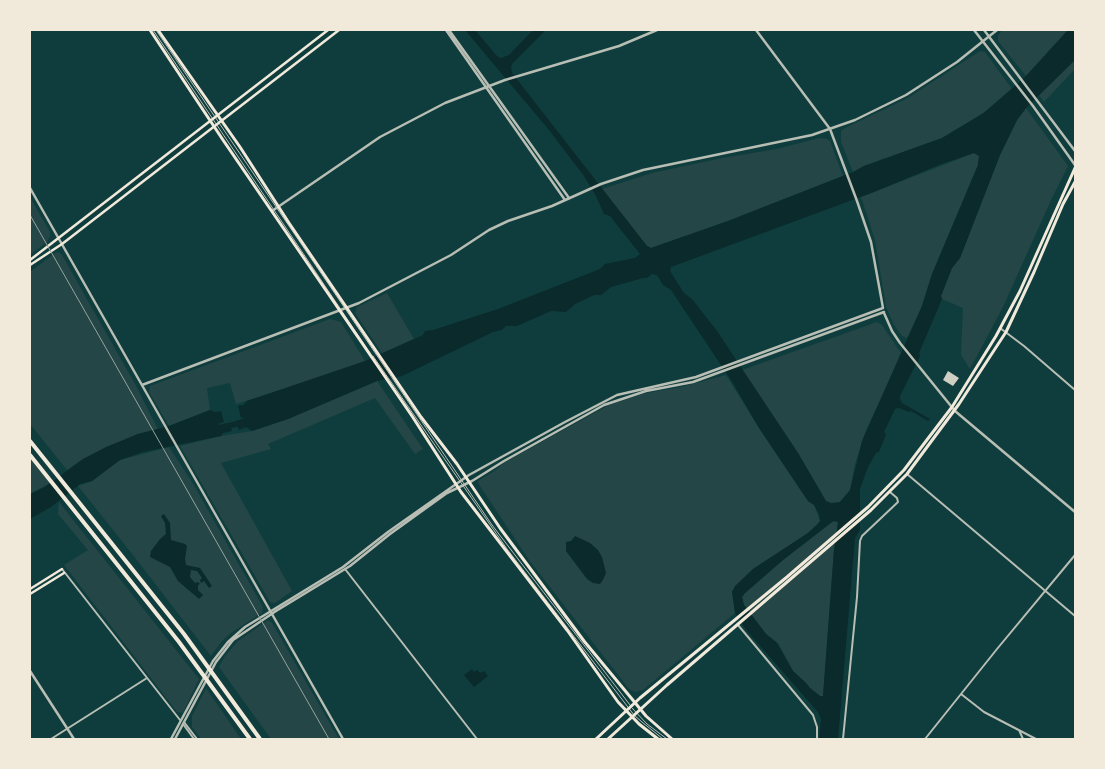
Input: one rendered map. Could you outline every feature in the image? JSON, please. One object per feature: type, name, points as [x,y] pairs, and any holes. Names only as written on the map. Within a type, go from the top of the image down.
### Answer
[{"type":"highway","points":[[30,441],[184,634],[260,739]]},
{"type":"highway","points":[[30,455],[202,673],[250,739]]},
{"type":"main road","points":[[151,30],[214,118],[392,380],[466,478],[572,626],[640,710],[672,739]]},
{"type":"main road","points":[[157,30],[217,123],[392,380],[484,524],[629,709],[658,739]]},
{"type":"main road","points":[[30,260],[328,30]]},
{"type":"main road","points":[[30,265],[62,244],[339,30]]},
{"type":"main road","points":[[753,609],[863,511],[904,470],[954,409],[1020,291],[1075,166]]},
{"type":"main road","points":[[596,739],[635,703],[834,542],[890,492],[907,474],[1006,332],[1063,204],[1075,182]]},
{"type":"main road","points":[[30,589],[62,569]]},
{"type":"main road","points":[[30,594],[64,573]]},
{"type":"main road","points":[[608,739],[737,622]]},
{"type":"street","points":[[448,30],[567,199]]},
{"type":"street","points":[[275,209],[380,137],[446,103],[505,80],[619,46],[657,30]]},
{"type":"street","points":[[756,30],[830,129],[871,242],[883,308],[892,331],[954,409],[1075,512]]},
{"type":"street","points":[[974,30],[1033,106],[1075,166]]},
{"type":"street","points":[[984,30],[1075,151]]},
{"type":"street","points":[[142,385],[343,309],[451,255],[489,230],[601,184],[643,170],[812,135],[856,120],[906,94],[957,62],[997,30]]},
{"type":"street","points":[[30,188],[343,739]]},
{"type":"street","points":[[171,739],[216,662],[233,640],[271,612],[344,568],[388,532],[460,485],[604,405],[646,391],[693,382],[722,369],[883,308]]},
{"type":"street","points":[[738,363],[884,312]]},
{"type":"street","points":[[1000,328],[1075,390]]},
{"type":"street","points":[[460,485],[460,481],[617,395],[674,383],[722,369]]},
{"type":"street","points":[[907,474],[1075,616]]},
{"type":"street","points":[[843,739],[857,597],[860,541],[862,536],[898,502],[897,498],[890,492]]},
{"type":"street","points":[[925,739],[1075,555]]},
{"type":"street","points":[[344,568],[477,739]]},
{"type":"street","points":[[62,569],[195,739]]},
{"type":"street","points":[[737,622],[813,716],[818,739]]},
{"type":"street","points":[[30,671],[74,739]]},
{"type":"street","points":[[51,739],[147,678]]},
{"type":"street","points":[[961,694],[984,712],[1036,739]]},
{"type":"street","points":[[175,739],[182,722]]},
{"type":"street","points":[[1019,730],[1023,739]]},
{"type":"lane","points":[[392,380],[460,481],[460,485],[629,709],[663,739]]},
{"type":"lane","points":[[634,715],[667,739]]},
{"type":"shaded area","points":[[465,30],[475,30],[497,56],[501,58],[509,55],[533,30],[546,30],[513,63],[511,66],[512,73],[647,246],[651,248],[728,221],[864,166],[942,138],[984,113],[1026,76],[1068,30],[1075,30],[1075,60],[1026,108],[1017,120],[1000,155],[960,258],[952,268],[941,296],[942,299],[919,353],[920,356],[900,396],[902,403],[930,419],[928,421],[911,411],[895,409],[884,432],[886,434],[879,452],[876,453],[868,467],[860,489],[860,530],[855,538],[838,739],[819,739],[821,719],[818,712],[747,631],[735,613],[732,592],[735,586],[753,569],[817,525],[820,521],[819,514],[814,505],[808,501],[759,428],[731,380],[671,290],[663,285],[657,275],[652,274],[647,278],[611,287],[601,295],[594,295],[575,304],[566,312],[551,311],[517,326],[506,326],[502,330],[493,332],[402,376],[377,381],[288,419],[252,431],[246,427],[239,430],[236,421],[245,418],[241,418],[238,406],[243,405],[247,401],[365,361],[423,335],[425,331],[498,309],[600,269],[605,264],[635,258],[640,254],[610,216],[604,214],[584,176],[549,130]],"holes":[[[974,153],[979,156],[978,165],[932,274],[922,306],[862,441],[850,490],[840,502],[831,503],[826,501],[798,453],[717,331],[692,299],[684,293],[670,271],[671,267]],[[833,521],[838,522],[834,550],[823,696],[820,696],[793,671],[777,643],[766,634],[744,605],[742,597],[783,560]]]},
{"type":"shaded area","points":[[1002,30],[1068,30],[1026,76],[998,41],[998,36]]},
{"type":"shaded area","points":[[980,51],[985,52],[1012,89],[983,113],[942,138],[864,166],[853,172],[841,142],[841,131],[908,98]]},
{"type":"shaded area","points":[[1075,60],[1075,69],[1044,102],[1039,95]]},
{"type":"shaded area","points":[[1026,108],[1068,166],[1003,307],[970,369],[961,355],[963,308],[942,299],[941,296],[952,268],[960,258],[1000,155],[1017,120]]},
{"type":"shaded area","points":[[819,138],[830,141],[843,176],[728,221],[651,248],[647,246],[602,189],[652,173],[722,158],[777,149]]},
{"type":"shaded area","points":[[974,153],[979,156],[978,165],[932,274],[922,306],[907,338],[902,336],[894,325],[886,307],[875,240],[861,197]]},
{"type":"shaded area","points":[[30,197],[50,232],[50,236],[47,242],[30,255]]},
{"type":"shaded area","points":[[58,252],[62,255],[135,384],[158,429],[138,434],[83,459],[67,470],[30,424],[30,272]]},
{"type":"shaded area","points":[[387,293],[414,339],[382,353],[355,313],[357,307]]},
{"type":"shaded area","points":[[330,319],[341,322],[365,361],[236,404],[230,383],[207,388],[210,410],[169,426],[149,392],[150,386]]},
{"type":"shaded area","points":[[877,322],[882,325],[901,353],[866,430],[855,464],[850,490],[840,502],[833,504],[826,501],[798,453],[742,370]]},
{"type":"shaded area","points":[[726,375],[808,501],[814,505],[820,521],[808,533],[753,569],[732,591],[735,613],[643,690],[635,692],[629,689],[529,560],[478,481],[505,462],[609,405],[646,393],[681,387]]},
{"type":"shaded area","points":[[377,381],[423,449],[415,454],[375,398],[268,444],[271,449],[221,463],[292,591],[275,603],[270,602],[180,446],[252,431],[288,419]]},
{"type":"shaded area","points":[[210,410],[215,412],[221,411],[224,422],[218,425],[229,423],[232,431],[223,433],[221,436],[143,452],[120,460],[92,481],[80,484],[51,507],[30,519],[30,494],[45,487],[83,459],[138,434],[169,426]]},
{"type":"shaded area","points":[[169,447],[192,482],[263,607],[262,613],[232,632],[222,641],[211,656],[78,486],[92,481],[120,460]]},
{"type":"shaded area","points":[[30,458],[50,483],[30,494]]},
{"type":"shaded area","points":[[59,502],[199,679],[183,713],[177,712],[64,565],[88,550],[58,514]]},
{"type":"shaded area","points":[[164,514],[170,523],[171,540],[187,546],[186,565],[200,568],[212,586],[209,588],[204,581],[201,583],[200,580],[202,578],[197,571],[191,570],[190,577],[195,583],[198,582],[200,584],[198,585],[198,590],[203,595],[199,599],[178,581],[170,567],[150,557],[151,551],[166,534],[165,523],[161,516]]},
{"type":"shaded area","points":[[834,521],[838,522],[834,550],[823,696],[820,696],[793,671],[778,643],[766,634],[744,605],[742,597],[783,560]]},
{"type":"shaded area","points":[[575,536],[590,543],[598,550],[602,557],[606,573],[600,584],[593,583],[587,579],[566,551],[566,542],[571,541]]},
{"type":"shaded area","points":[[268,620],[272,623],[339,739],[271,739],[219,667],[225,656],[238,641]]},
{"type":"shaded area","points":[[472,669],[474,672],[477,670],[480,673],[484,671],[488,676],[474,687],[464,675]]},
{"type":"shaded area","points":[[206,688],[241,739],[201,739],[192,727],[192,716]]},
{"type":"building","points":[[948,371],[959,378],[953,386],[943,380]]},
{"type":"waterway","points":[[224,427],[244,422]]},
{"type":"railway","points":[[30,215],[329,739]]}]
